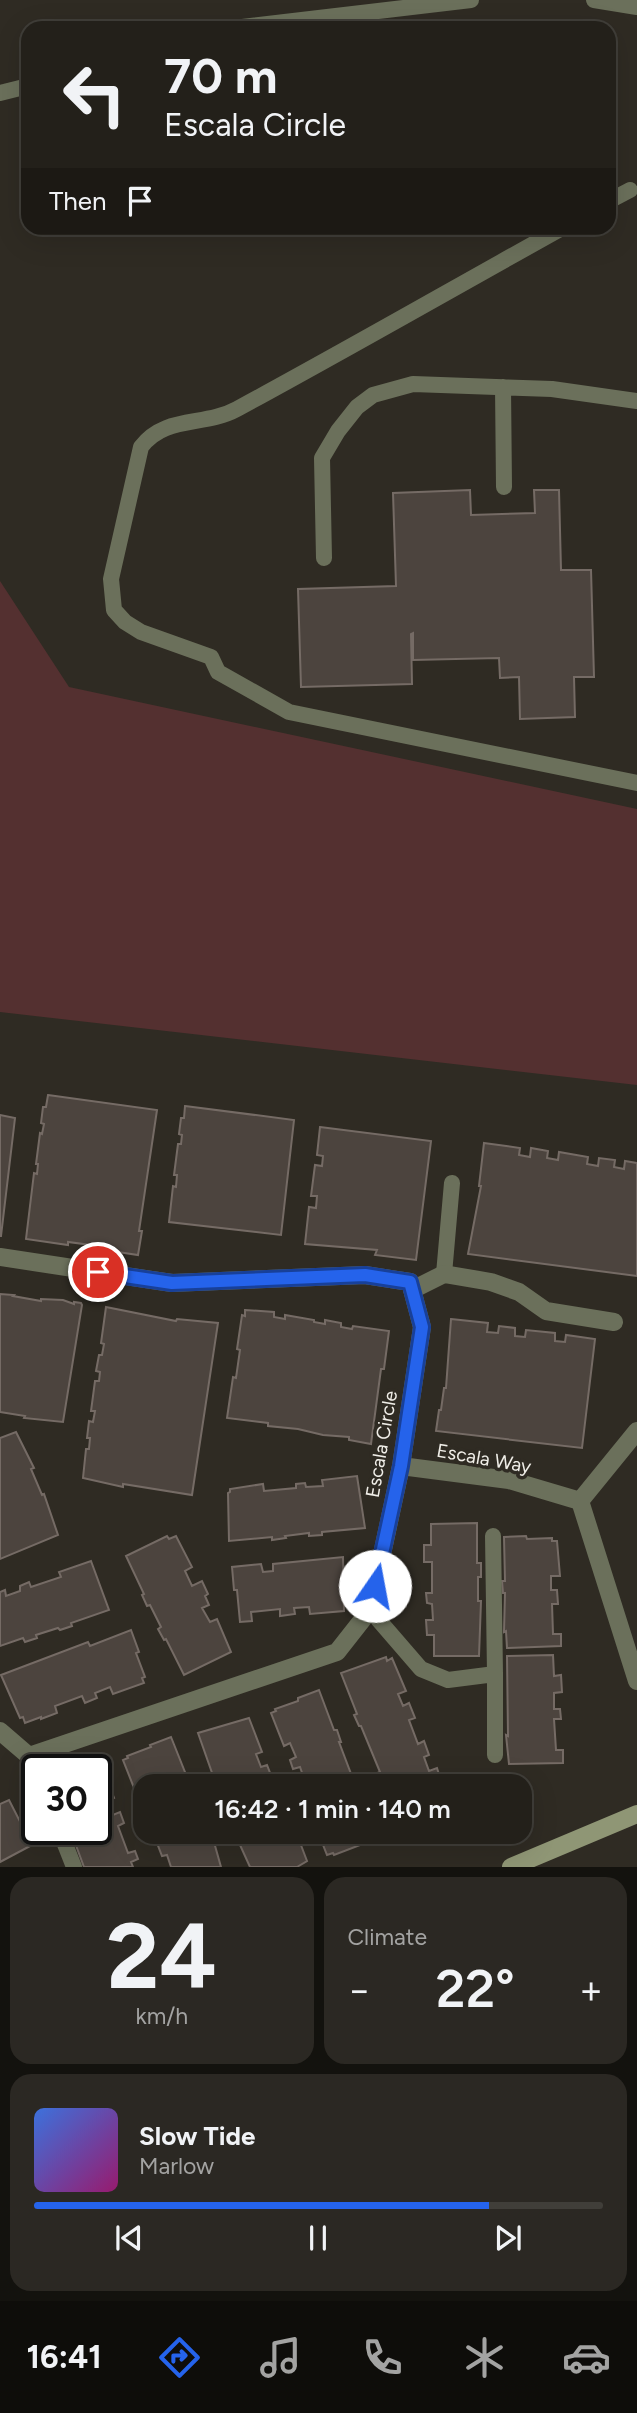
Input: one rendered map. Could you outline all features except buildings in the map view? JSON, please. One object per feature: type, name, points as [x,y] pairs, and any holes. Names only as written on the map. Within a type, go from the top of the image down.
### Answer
[{"type":"street","points":[[0,1257],[172,1283],[365,1275],[410,1282],[412,1290],[444,1274],[491,1282],[519,1292],[546,1311],[614,1322]]},
{"type":"street","name":"Escala Circle","points":[[35,1754],[337,1652],[370,1610],[401,1466],[422,1327],[412,1290]]},
{"type":"street","points":[[637,1431],[580,1501],[637,1681]]},
{"type":"street","name":"Escala Way","points":[[401,1466],[509,1480],[580,1501]]},
{"type":"street","points":[[0,1731],[27,1754]]},
{"type":"street","points":[[511,1867],[637,1814]]},
{"type":"lane","points":[[293,21],[471,0]]},
{"type":"lane","points":[[594,0],[637,7]]},
{"type":"lane","points":[[0,93],[21,88]]},
{"type":"lane","points":[[616,197],[630,190]]},
{"type":"lane","points":[[549,235],[226,415],[159,429],[149,435],[141,447],[111,579],[114,610],[125,622],[141,632],[211,657],[218,672],[289,712],[637,783]]},
{"type":"lane","points":[[324,558],[322,458],[357,407],[373,395],[413,384],[552,389],[637,401]]},
{"type":"lane","points":[[503,387],[504,487]]},
{"type":"lane","points":[[444,1274],[453,1183]]},
{"type":"lane","points":[[493,1536],[495,1755]]},
{"type":"lane","points":[[370,1610],[421,1669],[448,1679],[495,1674]]},
{"type":"lane","points":[[65,1845],[74,1867]]},
{"type":"shaded area","points":[[0,581],[69,687],[637,809],[637,1085],[0,1012]]},
{"type":"route","points":[[98,1272],[172,1283],[365,1275],[410,1282],[422,1327],[401,1466],[375,1586]]}]
